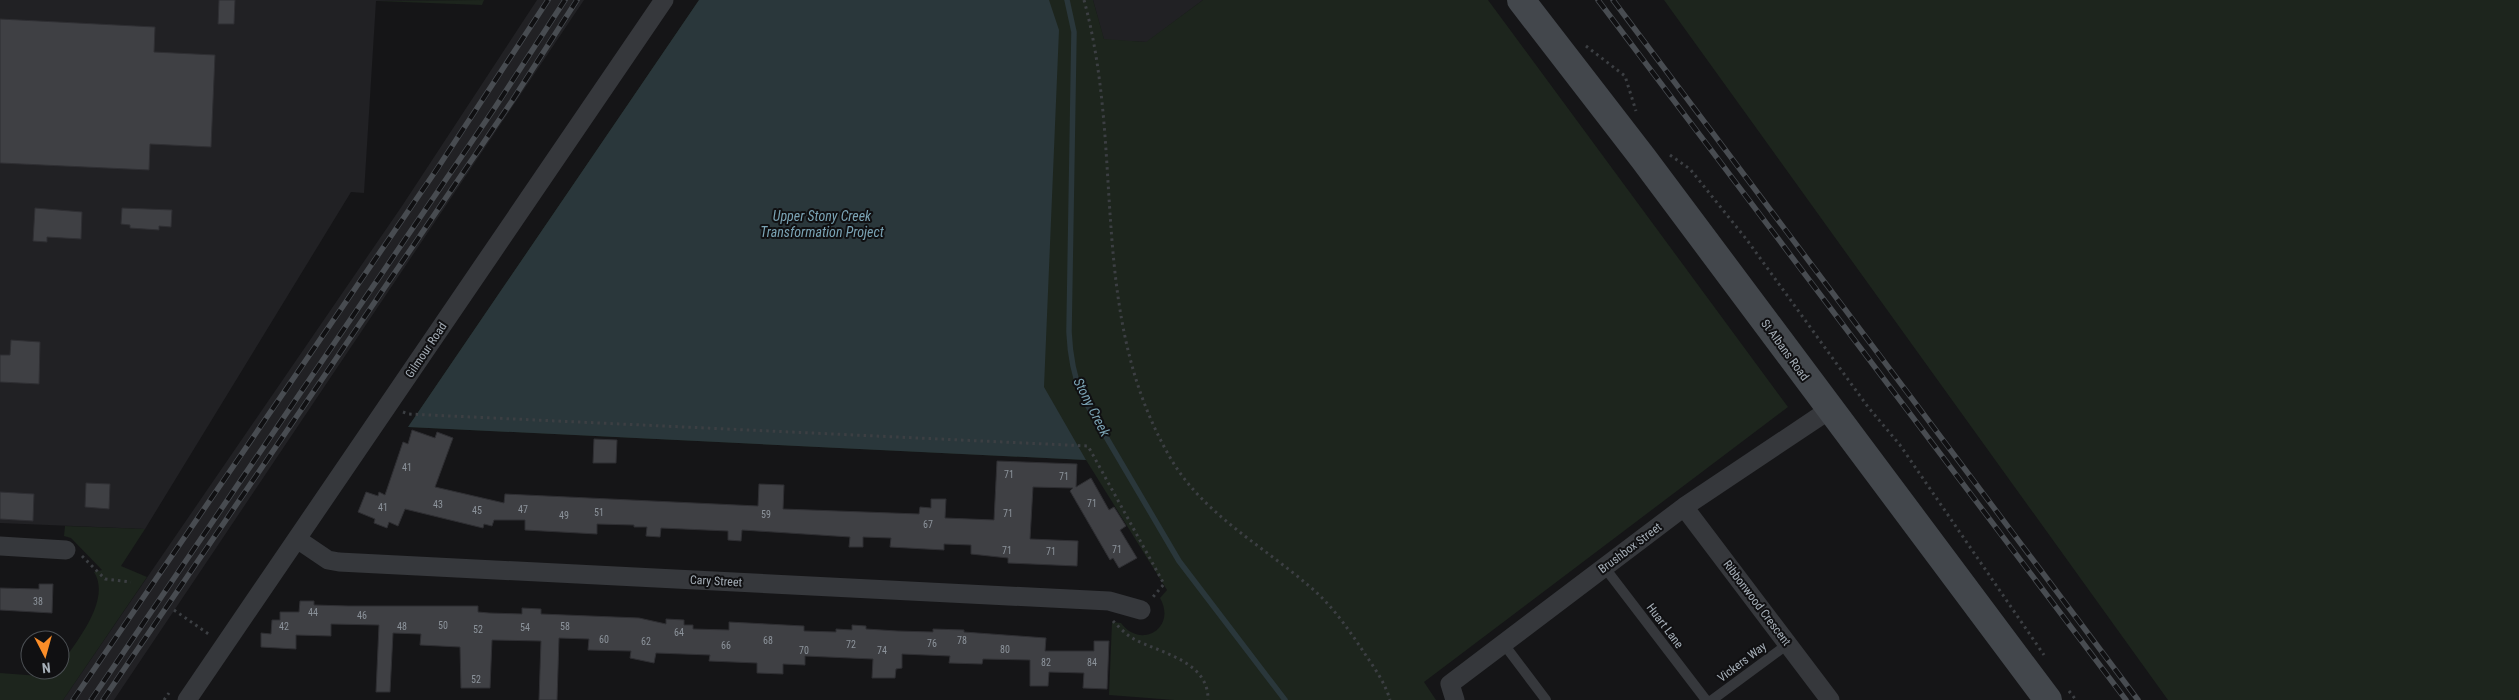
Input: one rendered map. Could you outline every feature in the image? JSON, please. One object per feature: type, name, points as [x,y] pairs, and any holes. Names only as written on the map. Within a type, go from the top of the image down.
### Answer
[{"type":"main road","name":"St Albans Road","points":[[1522,0],[1643,158],[1829,410],[2057,693]]},
{"type":"street","name":"Gilmour Road","points":[[187,700],[664,0]]},
{"type":"street","name":"Brushbox Street","points":[[1455,700],[1450,684],[1684,507],[1829,410]]},
{"type":"street","name":"Ribbonwood Crescent","points":[[1684,507],[1830,700]]},
{"type":"street","name":"Cary Street","points":[[296,539],[328,560],[339,562],[1109,600],[1141,610]]},
{"type":"street","points":[[0,546],[66,550]]},
{"type":"lane","name":"Huart Lane","points":[[1605,568],[1706,700]]},
{"type":"lane","points":[[1503,643],[1546,700]]},
{"type":"lane","name":"Vickers Way","points":[[1712,700],[1788,644]]},
{"type":"path","points":[[1084,0],[1096,49],[1116,298],[1128,357],[1146,410],[1171,459],[1187,483],[1203,500],[1310,586],[1330,605],[1375,669],[1390,700]]},
{"type":"path","points":[[1583,43],[1625,76],[1639,120]]},
{"type":"path","points":[[1667,152],[1690,169],[1747,240],[1868,407],[1900,445],[2050,662]]},
{"type":"path","points":[[388,405],[408,414],[1088,446],[1164,584],[1141,610]]},
{"type":"path","points":[[66,550],[80,554],[105,579],[131,582]]},
{"type":"path","points":[[174,610],[225,645]]},
{"type":"path","points":[[1113,621],[1132,639],[1174,656],[1190,666],[1202,679],[1208,694],[1208,700]]},
{"type":"path","points":[[2057,693],[2076,700]]},
{"type":"shaded area","points":[[0,0],[451,0],[376,1],[364,193],[351,192],[145,529],[0,523]]},
{"type":"shaded area","points":[[484,0],[482,5],[376,1]]},
{"type":"shaded area","points":[[537,0],[584,0],[114,700],[63,700],[402,206]]},
{"type":"shaded area","points":[[699,0],[1093,0],[1104,39],[1146,42],[1203,0],[1488,0],[1788,407],[1424,682],[1436,700],[1174,700],[1109,695],[1112,622],[1121,623],[1129,631],[1138,635],[1147,635],[1154,632],[1164,618],[1164,609],[1160,598],[1167,590],[1086,460],[408,427]]},
{"type":"shaded area","points":[[1093,0],[1203,0],[1147,42],[1104,40]]},
{"type":"shaded area","points":[[1664,0],[2519,0],[2519,700],[2168,700]]},
{"type":"shaded area","points":[[65,526],[145,529],[121,566],[147,577],[63,700],[0,700],[0,673],[20,675],[20,680],[70,680],[70,651],[82,634],[95,608],[98,583],[94,572],[102,570],[71,538],[64,536]]},
{"type":"water","name":"Upper Stony Creek Transformation Project","points":[[699,0],[1049,0],[1059,30],[1044,387],[1086,460],[408,427]]},
{"type":"building","points":[[219,0],[235,0],[234,24],[218,24]]},
{"type":"building","points":[[0,19],[155,27],[154,52],[215,55],[211,147],[150,144],[149,170],[0,163]]},
{"type":"building","points":[[35,208],[82,212],[81,239],[47,237],[47,242],[33,241]]},
{"type":"building","points":[[122,208],[172,210],[171,227],[159,226],[159,230],[130,228],[130,225],[121,224]]},
{"type":"building","points":[[11,340],[40,342],[39,384],[0,382],[0,355],[10,355]]},
{"type":"building","points":[[412,430],[435,438],[437,432],[453,438],[435,487],[504,503],[505,494],[758,506],[759,484],[784,485],[783,509],[919,514],[920,507],[931,508],[931,499],[946,499],[945,518],[994,520],[997,461],[1077,464],[1076,487],[1091,478],[1109,510],[1114,507],[1126,526],[1120,530],[1137,558],[1119,568],[1113,558],[1110,560],[1070,491],[1073,488],[1033,487],[1030,539],[1078,541],[1077,566],[1008,563],[1008,558],[971,554],[971,545],[944,544],[944,550],[890,547],[891,538],[863,537],[863,547],[849,547],[850,537],[742,530],[741,541],[728,540],[728,531],[661,528],[660,537],[646,536],[647,527],[634,527],[634,525],[597,524],[597,534],[525,530],[525,520],[494,520],[492,526],[484,524],[483,528],[405,509],[398,526],[389,522],[387,528],[374,523],[375,519],[358,512],[366,492],[378,496],[379,492],[385,495],[403,442],[408,444]]},
{"type":"building","points":[[594,439],[617,440],[616,463],[593,463]]},
{"type":"building","points":[[86,483],[110,484],[109,509],[85,507]]},
{"type":"building","points":[[0,492],[34,494],[33,521],[0,519]]},
{"type":"building","points":[[39,584],[53,584],[52,613],[0,610],[0,588],[39,589]]},
{"type":"building","points":[[300,601],[314,601],[314,605],[348,606],[478,606],[478,612],[489,613],[522,614],[522,608],[541,609],[541,614],[639,618],[666,624],[666,619],[684,620],[684,625],[693,625],[693,629],[729,630],[729,622],[804,626],[804,631],[836,632],[836,629],[852,630],[852,625],[866,626],[866,629],[897,631],[933,632],[933,629],[964,630],[964,632],[1046,638],[1045,651],[1094,651],[1094,641],[1109,641],[1107,689],[1083,688],[1084,673],[1049,672],[1048,686],[1030,686],[1030,660],[983,659],[982,664],[949,663],[950,656],[902,654],[902,668],[896,669],[895,678],[872,678],[873,659],[805,656],[805,665],[783,664],[783,674],[757,673],[757,663],[709,661],[710,655],[656,653],[654,663],[630,658],[631,651],[588,650],[589,639],[559,638],[557,700],[539,700],[541,641],[492,640],[490,688],[461,688],[460,647],[420,645],[421,634],[393,633],[390,692],[376,692],[379,625],[331,624],[331,636],[296,635],[296,649],[261,647],[261,633],[271,634],[272,620],[280,620],[280,612],[299,612]]},
{"type":"waterway","name":"Stony Creek","points":[[1067,0],[1074,32],[1069,332],[1071,357],[1076,380],[1082,396],[1179,561],[1285,700]]},
{"type":"railway","points":[[73,700],[437,169],[548,0]]},
{"type":"railway","points":[[91,700],[496,106],[565,0]]},
{"type":"railway","points":[[103,700],[512,101],[577,0]]},
{"type":"railway","points":[[1598,0],[2126,700]]},
{"type":"railway","points":[[1613,0],[2138,700]]}]
